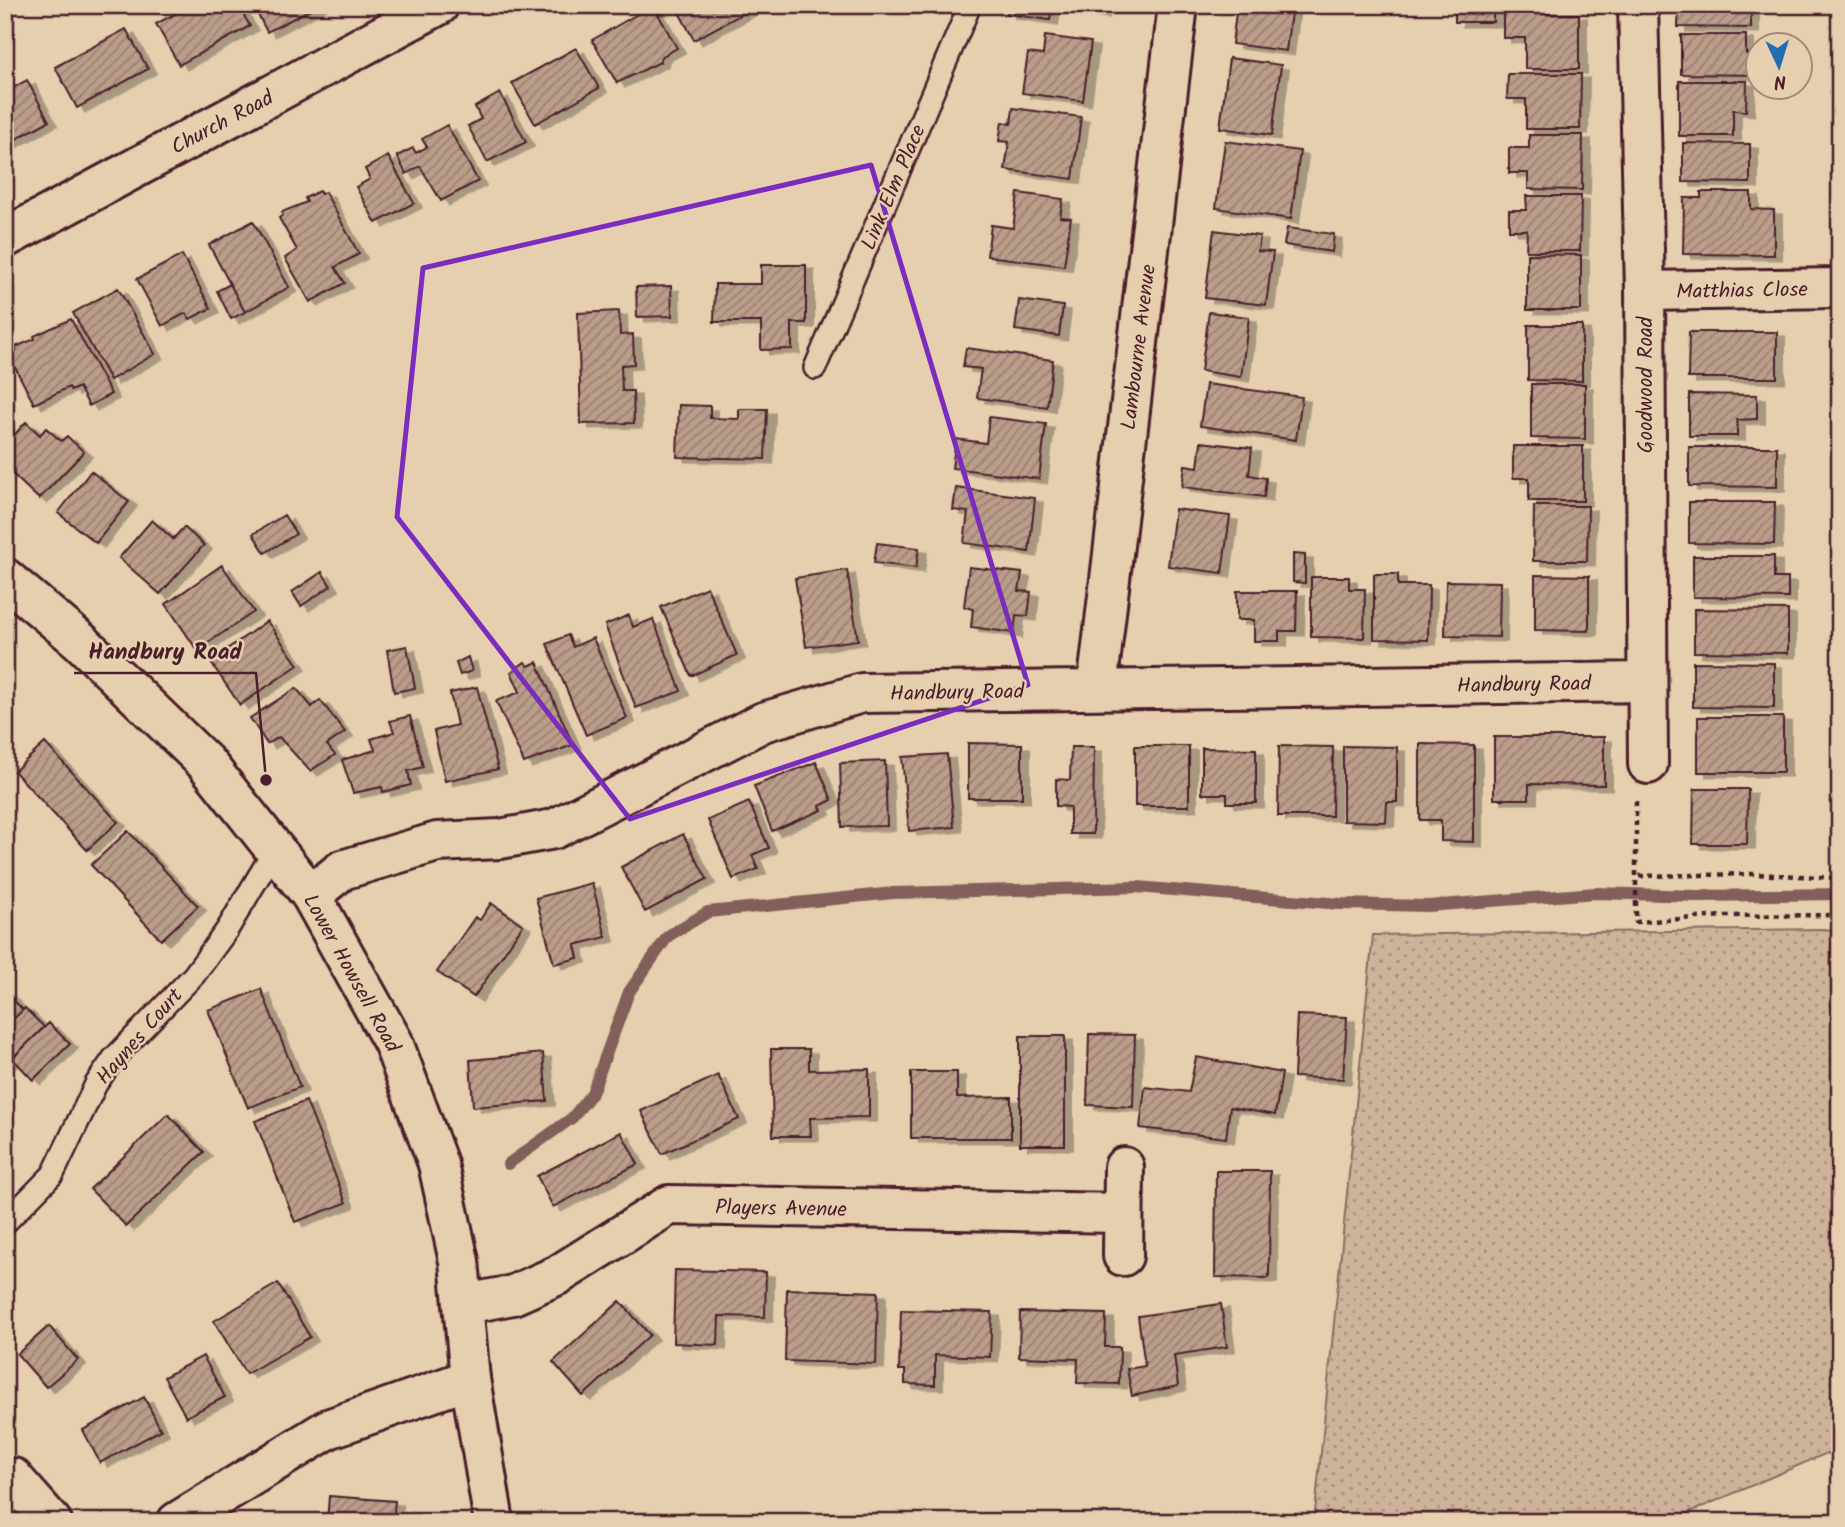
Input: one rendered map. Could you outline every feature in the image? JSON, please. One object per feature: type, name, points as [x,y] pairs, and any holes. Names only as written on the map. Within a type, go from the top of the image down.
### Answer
[{"type":"street","name":"Church Road","points":[[5,238],[439,5]]},
{"type":"street","name":"Lambourne Avenue","points":[[1097,690],[1178,5]]},
{"type":"street","name":"Goodwood Road","points":[[1638,5],[1644,291],[1648,764]]},
{"type":"street","name":"Matthias Close","points":[[1644,291],[1840,288]]},
{"type":"street","name":"Lower Howsell Road","points":[[5,578],[80,641],[206,763],[311,895],[393,1042],[438,1164],[466,1304],[470,1380],[494,1522]]},
{"type":"street","name":"Handbury Road","points":[[311,895],[342,870],[437,842],[500,839],[554,829],[763,722],[862,693],[1646,682]]},
{"type":"street","points":[[1123,1256],[1124,1167]]},
{"type":"street","name":"Players Avenue","points":[[466,1304],[513,1295],[558,1275],[669,1205],[1122,1213]]},
{"type":"street","points":[[177,1522],[328,1429],[470,1380]]},
{"type":"street","points":[[5,1478],[13,1478],[52,1522]]},
{"type":"lane","name":"Link Elm Place","points":[[815,368],[970,5]]},
{"type":"lane","name":"Haynes Court","points":[[5,1223],[53,1174],[96,1084],[114,1058],[194,975],[227,930],[275,849]]},
{"type":"path","points":[[1648,764],[1635,791],[1639,876],[1636,922],[1725,916],[1840,915]]},
{"type":"path","points":[[1639,876],[1755,874],[1840,878]]},
{"type":"highlighted area","points":[[871,165],[1028,685],[630,819],[397,517],[423,268]]},
{"type":"shaded area","points":[[1823,929],[1840,931],[1840,1459],[1827,1453],[1667,1522],[1314,1522],[1373,935]]},
{"type":"building","points":[[191,5],[238,5],[250,26],[179,65],[156,24]]},
{"type":"building","points":[[253,5],[319,5],[267,32]]},
{"type":"building","points":[[653,5],[677,48],[661,57],[660,62],[617,83],[592,40]]},
{"type":"building","points":[[675,5],[755,5],[755,7],[694,40]]},
{"type":"building","points":[[1008,5],[1052,6],[1050,20],[1007,14]]},
{"type":"building","points":[[1042,5],[1102,5],[1101,13]]},
{"type":"building","points":[[1237,5],[1292,5],[1286,51],[1232,44]]},
{"type":"building","points":[[1679,5],[1751,5],[1751,28],[1678,27]]},
{"type":"building","points":[[1455,8],[1493,9],[1493,22],[1455,22]]},
{"type":"building","points":[[1503,14],[1579,14],[1579,69],[1525,69],[1525,38],[1503,38]]},
{"type":"building","points":[[126,29],[148,69],[77,108],[55,67]]},
{"type":"building","points":[[1681,35],[1744,35],[1744,75],[1681,74]]},
{"type":"building","points":[[1045,36],[1091,42],[1083,101],[1022,93],[1028,53],[1043,55]]},
{"type":"building","points":[[576,48],[599,88],[535,124],[512,83]]},
{"type":"building","points":[[1229,58],[1281,65],[1272,135],[1220,128]]},
{"type":"building","points":[[1508,74],[1581,74],[1580,129],[1526,129],[1526,99],[1507,99]]},
{"type":"building","points":[[27,80],[49,121],[5,145],[5,92]]},
{"type":"building","points":[[1679,81],[1744,81],[1746,111],[1733,110],[1733,136],[1679,136]]},
{"type":"building","points":[[500,93],[526,142],[487,162],[468,126],[481,119],[475,107]]},
{"type":"building","points":[[1013,108],[1081,117],[1073,179],[1005,170],[1009,142],[999,141],[1002,122],[1011,124]]},
{"type":"building","points":[[447,125],[478,181],[441,201],[420,166],[406,174],[397,156],[413,148],[416,153],[427,147],[422,139]]},
{"type":"building","points":[[1529,135],[1583,135],[1582,190],[1528,189],[1528,173],[1509,173],[1509,148],[1529,148]]},
{"type":"building","points":[[1225,141],[1300,151],[1291,219],[1216,208]]},
{"type":"building","points":[[1683,143],[1750,144],[1750,183],[1683,182]]},
{"type":"building","points":[[388,156],[414,203],[376,223],[356,187],[370,179],[365,169]]},
{"type":"building","points":[[319,191],[321,194],[325,192],[359,254],[335,267],[345,283],[310,302],[285,258],[297,250],[279,218],[283,215],[282,212],[307,202],[305,198]]},
{"type":"building","points":[[1701,192],[1751,192],[1751,209],[1774,210],[1774,255],[1683,254],[1684,198],[1701,198]]},
{"type":"building","points":[[1018,193],[1063,199],[1060,217],[1071,218],[1064,266],[987,256],[991,225],[1013,228]]},
{"type":"building","points":[[1526,196],[1581,196],[1580,251],[1526,251],[1527,230],[1509,230],[1509,210],[1527,210]]},
{"type":"building","points":[[253,221],[289,287],[245,312],[209,245]]},
{"type":"building","points":[[1287,228],[1334,234],[1332,252],[1284,245]]},
{"type":"building","points":[[1214,230],[1260,236],[1258,251],[1273,252],[1266,305],[1205,298]]},
{"type":"building","points":[[1527,254],[1581,255],[1581,310],[1527,310]]},
{"type":"building","points":[[182,255],[211,308],[190,319],[186,313],[162,326],[137,279]]},
{"type":"building","points":[[761,265],[806,265],[806,323],[792,323],[792,349],[761,350],[761,322],[714,322],[715,284],[761,284]]},
{"type":"building","points":[[230,284],[245,312],[231,319],[217,291]]},
{"type":"building","points":[[671,286],[672,316],[637,317],[636,287]]},
{"type":"building","points":[[118,288],[155,354],[110,380],[73,313]]},
{"type":"building","points":[[1019,300],[1063,306],[1059,336],[1015,330]]},
{"type":"building","points":[[619,311],[620,335],[633,334],[634,364],[621,365],[622,391],[633,391],[634,423],[581,424],[578,313]]},
{"type":"building","points":[[1209,312],[1249,317],[1241,377],[1201,371]]},
{"type":"building","points":[[71,319],[111,394],[89,406],[79,387],[71,391],[69,387],[34,404],[8,354],[16,350],[15,347],[35,339],[34,336]]},
{"type":"building","points":[[1528,325],[1582,325],[1582,381],[1528,380]]},
{"type":"building","points":[[1689,332],[1777,332],[1777,378],[1688,378]]},
{"type":"building","points":[[966,348],[1053,360],[1047,407],[977,398],[981,369],[963,367]]},
{"type":"building","points":[[1206,384],[1302,397],[1296,440],[1200,426]]},
{"type":"building","points":[[1531,384],[1585,384],[1585,439],[1531,438]]},
{"type":"building","points":[[1689,394],[1757,395],[1757,419],[1737,420],[1737,436],[1689,436]]},
{"type":"building","points":[[679,405],[710,406],[710,418],[739,419],[739,409],[767,409],[765,459],[677,457]]},
{"type":"building","points":[[989,417],[1046,424],[1039,479],[952,468],[956,439],[986,443]]},
{"type":"building","points":[[26,422],[40,435],[46,428],[61,441],[67,436],[84,452],[39,499],[5,467],[5,445]]},
{"type":"building","points":[[1201,442],[1252,448],[1249,475],[1266,478],[1264,497],[1182,487],[1185,465],[1198,467]]},
{"type":"building","points":[[1513,446],[1583,446],[1583,501],[1529,501],[1529,478],[1513,478]]},
{"type":"building","points":[[1689,447],[1777,447],[1777,487],[1689,486]]},
{"type":"building","points":[[91,471],[129,502],[96,543],[58,513]]},
{"type":"building","points":[[956,488],[1035,498],[1029,552],[964,543],[968,512],[953,510]]},
{"type":"building","points":[[1689,502],[1775,502],[1774,544],[1689,543]]},
{"type":"building","points":[[1534,506],[1588,506],[1587,561],[1533,561]]},
{"type":"building","points":[[1175,509],[1230,516],[1222,573],[1168,566]]},
{"type":"building","points":[[284,515],[296,534],[265,553],[253,534]]},
{"type":"building","points":[[152,520],[173,539],[184,527],[204,545],[160,594],[119,558]]},
{"type":"building","points":[[877,543],[919,548],[916,568],[874,563]]},
{"type":"building","points":[[1293,554],[1305,555],[1305,583],[1293,582]]},
{"type":"building","points":[[1693,556],[1774,556],[1774,578],[1788,578],[1788,598],[1693,597]]},
{"type":"building","points":[[222,565],[254,612],[197,650],[166,604]]},
{"type":"building","points":[[969,567],[1022,573],[1019,591],[1031,592],[1028,616],[1016,615],[1014,633],[971,627],[973,609],[964,607]]},
{"type":"building","points":[[847,570],[858,640],[806,647],[795,578]]},
{"type":"building","points":[[322,572],[331,586],[301,606],[292,592]]},
{"type":"building","points":[[1374,574],[1398,574],[1398,585],[1429,585],[1428,640],[1374,639]]},
{"type":"building","points":[[1535,575],[1589,576],[1589,631],[1535,630]]},
{"type":"building","points":[[1311,577],[1349,577],[1349,589],[1365,589],[1364,638],[1311,637]]},
{"type":"building","points":[[1446,581],[1500,582],[1499,637],[1445,636]]},
{"type":"building","points":[[707,587],[737,655],[691,676],[661,607]]},
{"type":"building","points":[[1237,591],[1297,591],[1296,631],[1279,631],[1279,641],[1254,641],[1254,620],[1237,620]]},
{"type":"building","points":[[1694,609],[1788,610],[1788,653],[1694,652]]},
{"type":"building","points":[[629,615],[633,627],[653,619],[681,691],[636,708],[605,625]]},
{"type":"building","points":[[267,621],[298,665],[240,705],[210,661]]},
{"type":"building","points":[[568,635],[573,647],[593,638],[627,718],[586,735],[547,644]]},
{"type":"building","points":[[407,646],[415,688],[394,692],[387,650]]},
{"type":"building","points":[[468,657],[472,671],[460,675],[456,663]]},
{"type":"building","points":[[525,662],[528,666],[537,662],[573,745],[524,763],[496,701],[520,692],[511,672]]},
{"type":"building","points":[[1693,662],[1774,663],[1774,708],[1693,707]]},
{"type":"building","points":[[477,687],[498,769],[445,781],[434,731],[457,725],[450,693]]},
{"type":"building","points":[[296,688],[312,707],[320,700],[345,732],[327,745],[335,755],[310,771],[279,737],[267,744],[250,718]]},
{"type":"building","points":[[410,716],[423,767],[408,771],[411,785],[383,792],[382,787],[353,793],[342,760],[375,750],[371,739],[394,732],[390,721]]},
{"type":"building","points":[[1698,717],[1783,717],[1783,772],[1698,772]]},
{"type":"building","points":[[1494,737],[1604,737],[1604,785],[1529,784],[1529,799],[1494,799]]},
{"type":"building","points":[[45,743],[118,822],[87,850],[14,771]]},
{"type":"building","points":[[968,743],[1022,744],[1022,798],[968,798]]},
{"type":"building","points":[[1420,744],[1474,745],[1474,842],[1441,841],[1441,820],[1420,820]]},
{"type":"building","points":[[1135,746],[1189,746],[1189,806],[1135,806]]},
{"type":"building","points":[[1279,746],[1333,747],[1332,816],[1278,816]]},
{"type":"building","points":[[1343,746],[1397,747],[1397,802],[1387,802],[1386,822],[1343,821]]},
{"type":"building","points":[[1071,747],[1094,747],[1093,834],[1070,834],[1070,807],[1056,806],[1056,779],[1070,780]]},
{"type":"building","points":[[1202,748],[1256,749],[1256,803],[1227,803],[1227,794],[1202,794]]},
{"type":"building","points":[[947,754],[954,827],[909,831],[902,757]]},
{"type":"building","points":[[885,761],[887,826],[842,827],[840,763]]},
{"type":"building","points":[[816,762],[832,800],[820,806],[822,810],[772,831],[754,786]]},
{"type":"building","points":[[1694,789],[1748,789],[1747,844],[1693,844]]},
{"type":"building","points":[[749,802],[769,848],[752,855],[758,869],[733,879],[708,820]]},
{"type":"building","points":[[128,831],[198,906],[161,940],[91,865]]},
{"type":"building","points":[[683,834],[707,879],[645,912],[621,867]]},
{"type":"building","points":[[592,883],[606,937],[575,945],[578,958],[554,964],[536,898]]},
{"type":"building","points":[[491,903],[523,925],[474,997],[437,972],[475,917],[480,920]]},
{"type":"building","points":[[261,989],[300,1087],[248,1108],[208,1010]]},
{"type":"building","points":[[5,993],[23,1010],[5,1027]]},
{"type":"building","points":[[25,1008],[44,1027],[8,1063],[5,1027]]},
{"type":"building","points":[[1297,1015],[1347,1017],[1343,1079],[1294,1077]]},
{"type":"building","points":[[49,1023],[70,1044],[33,1080],[12,1058]]},
{"type":"building","points":[[1089,1034],[1135,1035],[1133,1107],[1087,1105]]},
{"type":"building","points":[[1020,1036],[1065,1036],[1065,1145],[1020,1145]]},
{"type":"building","points":[[771,1049],[809,1049],[809,1070],[869,1069],[869,1117],[810,1118],[811,1136],[773,1136]]},
{"type":"building","points":[[543,1053],[547,1101],[473,1107],[470,1060]]},
{"type":"building","points":[[1196,1057],[1282,1073],[1275,1115],[1230,1107],[1226,1138],[1140,1128],[1145,1087],[1189,1092]]},
{"type":"building","points":[[911,1072],[957,1072],[957,1098],[1011,1097],[1011,1138],[911,1138]]},
{"type":"building","points":[[718,1075],[739,1119],[662,1154],[641,1111]]},
{"type":"building","points":[[306,1101],[346,1203],[295,1222],[255,1121]]},
{"type":"building","points":[[168,1114],[204,1152],[126,1226],[90,1189]]},
{"type":"building","points":[[621,1132],[638,1164],[553,1207],[537,1176]]},
{"type":"building","points":[[1216,1171],[1270,1171],[1269,1278],[1215,1277]]},
{"type":"building","points":[[675,1270],[766,1272],[765,1317],[719,1316],[718,1345],[673,1343]]},
{"type":"building","points":[[278,1283],[310,1337],[246,1374],[214,1321]]},
{"type":"building","points":[[787,1289],[878,1292],[876,1364],[785,1361]]},
{"type":"building","points":[[620,1301],[650,1335],[583,1396],[553,1362]]},
{"type":"building","points":[[1221,1304],[1227,1347],[1174,1355],[1178,1386],[1132,1396],[1127,1369],[1145,1366],[1138,1316]]},
{"type":"building","points":[[901,1310],[992,1312],[990,1357],[935,1355],[935,1385],[905,1384],[905,1370],[899,1370]]},
{"type":"building","points":[[1020,1312],[1106,1314],[1105,1347],[1120,1347],[1119,1384],[1077,1383],[1078,1359],[1019,1357]]},
{"type":"building","points":[[49,1326],[78,1360],[46,1387],[17,1354]]},
{"type":"building","points":[[203,1356],[225,1397],[186,1417],[164,1377]]},
{"type":"building","points":[[144,1397],[161,1430],[100,1463],[83,1430]]},
{"type":"building","points":[[329,1496],[395,1501],[393,1522],[327,1522]]},
{"type":"waterway","points":[[508,1164],[572,1118],[592,1093],[629,992],[668,936],[708,912],[893,893],[1137,887],[1341,904],[1428,906],[1596,893],[1698,896],[1840,894]]},
{"type":"place","name":"Handbury Road","points":[[266,780]]}]
